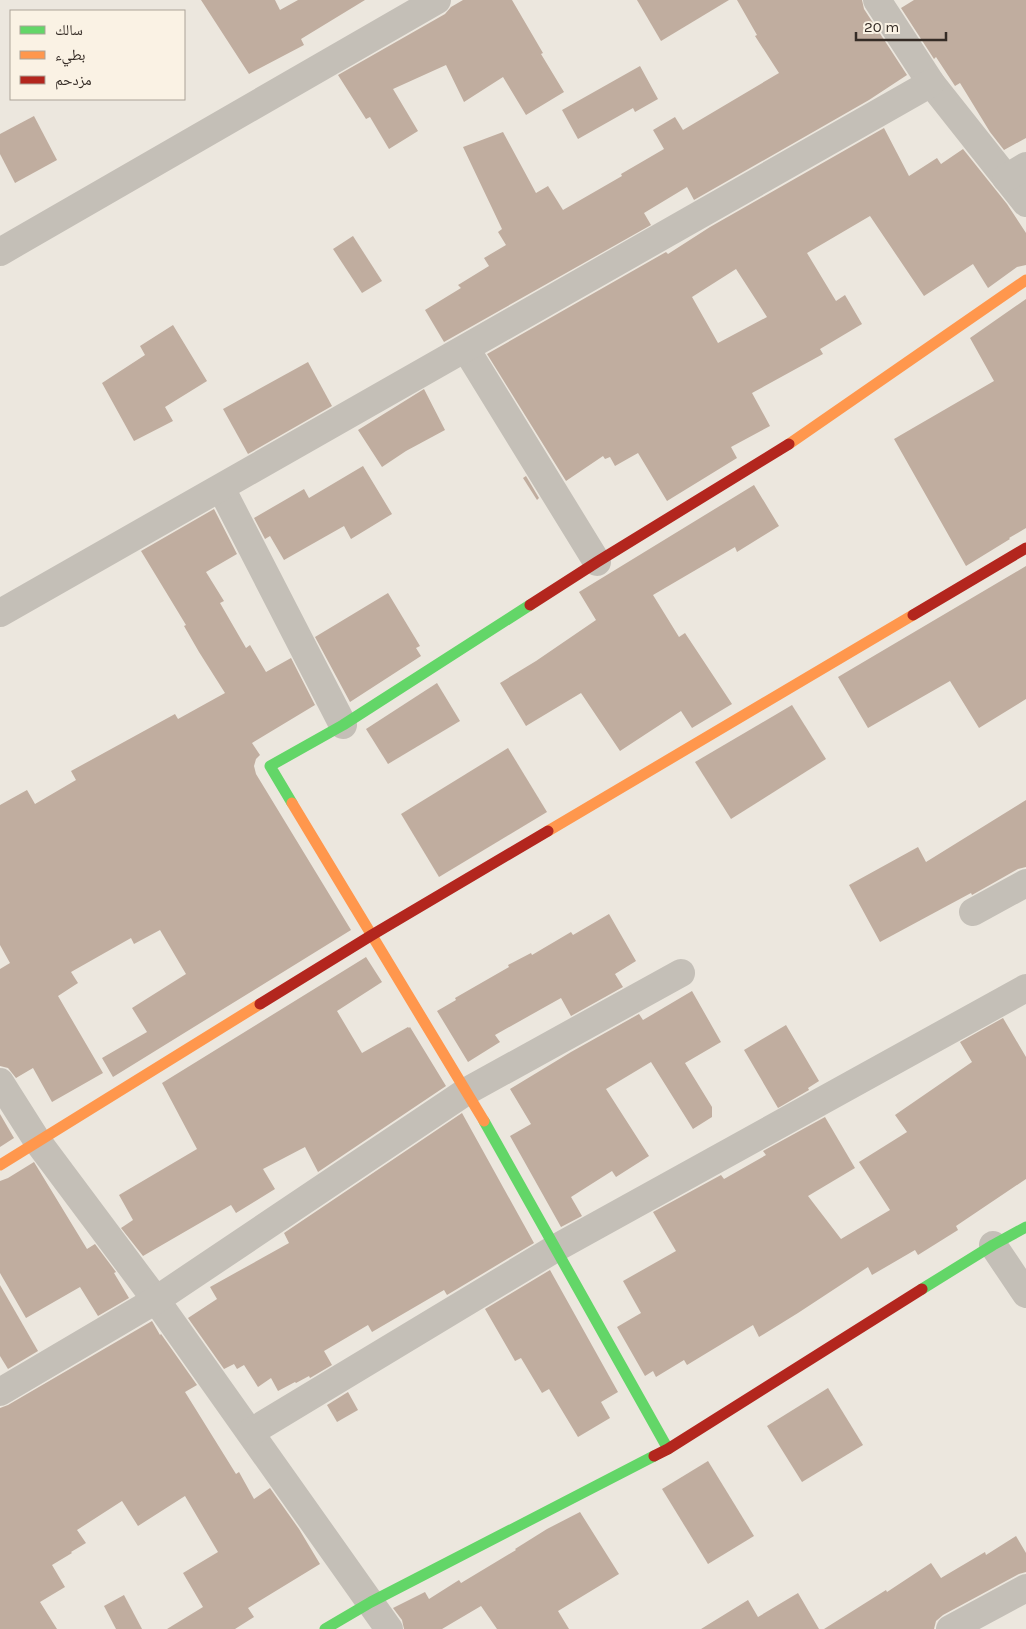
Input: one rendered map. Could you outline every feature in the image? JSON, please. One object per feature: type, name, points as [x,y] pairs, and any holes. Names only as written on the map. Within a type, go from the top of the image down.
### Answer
[{"type":"street","points":[[0,252],[437,0]]},
{"type":"street","points":[[885,3],[932,83],[1016,172],[1026,203]]},
{"type":"street","points":[[0,613],[932,83]]},
{"type":"street","points":[[668,1449],[467,1091],[270,766],[343,725],[597,562],[790,444],[1026,280]]},
{"type":"street","points":[[466,349],[597,562]]},
{"type":"street","points":[[221,488],[343,725]]},
{"type":"street","points":[[0,1165],[372,935],[1026,548]]},
{"type":"street","points":[[973,912],[1026,883]]},
{"type":"street","points":[[0,1392],[156,1300],[467,1091],[681,973]]},
{"type":"street","points":[[251,1432],[556,1248],[1026,988]]},
{"type":"street","points":[[0,1082],[38,1142],[156,1300],[389,1629]]},
{"type":"street","points":[[325,1629],[371,1602],[668,1449],[993,1245],[1026,1227]]},
{"type":"street","points":[[993,1245],[1026,1294]]},
{"type":"street","points":[[950,1629],[1026,1588]]},
{"type":"building","points":[[201,0],[275,0],[280,10],[298,0],[365,0],[301,39],[304,45],[249,74]]},
{"type":"building","points":[[463,0],[512,0],[564,92],[526,115],[503,77],[464,102],[446,65],[393,89],[418,131],[389,149],[370,117],[366,119],[338,75],[445,14],[451,7]]},
{"type":"building","points":[[637,0],[729,0],[661,41]]},
{"type":"building","points":[[737,0],[862,0],[864,9],[907,75],[869,100],[694,200],[687,187],[644,213],[651,225],[444,342],[425,310],[461,288],[458,285],[489,266],[484,258],[506,245],[498,232],[502,229],[463,147],[503,132],[536,193],[548,186],[563,210],[664,149],[653,130],[675,117],[683,130],[779,73],[755,36],[757,35]]},
{"type":"building","points":[[914,0],[1026,0],[1026,138],[1004,150],[990,132],[960,83],[955,86],[936,57],[934,59],[901,8]]},
{"type":"building","points":[[640,66],[658,99],[635,112],[633,108],[578,139],[562,110]]},
{"type":"building","points":[[34,116],[57,160],[15,183],[0,154],[0,134]]},
{"type":"building","points":[[884,128],[909,176],[937,158],[941,164],[963,149],[1007,204],[1026,233],[1026,265],[1017,267],[988,288],[973,264],[924,296],[870,216],[807,253],[836,301],[845,295],[862,324],[820,349],[823,354],[752,393],[770,426],[731,447],[737,458],[667,501],[638,453],[615,466],[610,457],[605,459],[603,456],[566,481],[487,354],[666,252],[668,254],[710,227]],"holes":[[[736,269],[767,317],[718,343],[692,297]]]},
{"type":"building","points":[[353,236],[382,281],[362,293],[333,249]]},
{"type":"building","points":[[1026,299],[1026,528],[966,566],[894,439],[994,381],[970,338]]},
{"type":"building","points":[[173,325],[207,381],[165,407],[173,421],[134,441],[102,383],[145,355],[140,346]]},
{"type":"building","points":[[308,362],[332,406],[248,454],[223,409]]},
{"type":"building","points":[[424,389],[445,430],[406,451],[382,467],[358,430]]},
{"type":"building","points":[[363,466],[392,514],[351,539],[344,526],[284,560],[270,536],[265,539],[254,518],[304,489],[309,498]]},
{"type":"building","points":[[526,476],[539,498],[537,500],[523,478]]},
{"type":"building","points":[[754,485],[779,526],[737,552],[735,547],[653,595],[679,637],[685,633],[732,704],[692,728],[681,711],[620,751],[581,693],[526,726],[500,683],[596,620],[579,592]]},
{"type":"building","points":[[214,509],[237,554],[206,572],[224,601],[220,603],[246,648],[250,645],[266,672],[291,658],[315,705],[252,743],[260,755],[256,759],[254,766],[256,774],[351,930],[113,1077],[102,1058],[147,1032],[132,1008],[186,974],[160,930],[134,944],[131,938],[71,972],[78,983],[58,996],[103,1073],[52,1102],[33,1068],[16,1078],[8,1068],[0,1066],[0,969],[10,963],[0,945],[0,805],[27,790],[35,804],[76,780],[71,771],[175,714],[178,719],[225,693],[199,652],[184,626],[186,625],[141,551]]},
{"type":"building","points":[[1026,566],[1026,699],[979,728],[950,681],[868,728],[838,677]]},
{"type":"building","points":[[388,593],[420,646],[416,648],[421,656],[350,702],[315,637]]},
{"type":"building","points":[[437,683],[460,721],[388,764],[366,729]]},
{"type":"building","points":[[792,705],[826,759],[731,819],[695,762]]},
{"type":"building","points":[[508,748],[547,812],[439,877],[401,814]]},
{"type":"building","points":[[1026,800],[1026,867],[1018,869],[972,895],[971,893],[880,942],[849,885],[918,847],[926,862]]},
{"type":"building","points":[[609,914],[636,961],[615,974],[623,987],[571,1016],[561,998],[495,1035],[500,1042],[468,1062],[437,1011],[456,1000],[455,998],[509,967],[508,965],[531,953],[532,955],[571,932],[573,935]]},
{"type":"building","points":[[366,957],[382,982],[337,1011],[362,1053],[410,1027],[446,1086],[318,1172],[305,1147],[263,1169],[275,1189],[236,1213],[231,1205],[143,1256],[121,1228],[133,1220],[119,1195],[197,1149],[162,1083]]},
{"type":"building","points":[[692,991],[721,1042],[685,1063],[712,1107],[712,1117],[693,1129],[651,1062],[606,1089],[649,1156],[616,1177],[612,1171],[571,1197],[582,1216],[561,1227],[510,1136],[531,1124],[510,1089],[639,1014],[643,1020]]},
{"type":"building","points":[[1003,1018],[1026,1057],[1026,1179],[956,1226],[958,1230],[918,1255],[915,1250],[872,1275],[868,1267],[759,1337],[753,1325],[687,1365],[684,1360],[656,1377],[653,1371],[645,1376],[617,1327],[641,1313],[623,1281],[676,1251],[653,1212],[721,1175],[724,1179],[766,1155],[763,1151],[825,1117],[855,1168],[808,1196],[841,1239],[890,1210],[859,1162],[907,1132],[895,1115],[972,1062],[960,1042]]},
{"type":"building","points":[[786,1025],[819,1081],[808,1088],[809,1090],[778,1108],[744,1050]]},
{"type":"building","points":[[462,1113],[534,1243],[447,1295],[444,1290],[372,1332],[368,1325],[324,1351],[332,1365],[310,1378],[309,1376],[278,1391],[271,1378],[258,1387],[244,1365],[237,1369],[234,1364],[224,1369],[188,1318],[217,1299],[210,1287],[289,1243],[284,1233]]},
{"type":"building","points":[[0,1114],[14,1138],[0,1147]]},
{"type":"building","points":[[34,1162],[87,1249],[95,1244],[116,1272],[114,1273],[129,1298],[98,1316],[80,1287],[26,1318],[0,1273],[0,1181]]},
{"type":"building","points":[[550,1270],[618,1392],[601,1402],[610,1418],[578,1437],[549,1389],[542,1393],[521,1358],[515,1361],[485,1309]]},
{"type":"building","points":[[0,1285],[38,1351],[8,1369],[0,1356]]},
{"type":"building","points":[[152,1321],[160,1335],[197,1385],[185,1392],[236,1474],[239,1472],[254,1499],[270,1488],[299,1529],[320,1564],[248,1608],[254,1617],[235,1629],[167,1629],[203,1607],[183,1573],[218,1552],[185,1496],[138,1526],[122,1501],[77,1530],[86,1543],[52,1565],[65,1587],[40,1602],[57,1629],[0,1629],[0,1408]]},
{"type":"building","points":[[828,1388],[863,1445],[802,1482],[767,1426]]},
{"type":"building","points":[[348,1392],[358,1410],[337,1422],[327,1405]]},
{"type":"building","points":[[708,1461],[754,1536],[708,1564],[662,1489]]},
{"type":"building","points":[[580,1512],[619,1574],[558,1611],[569,1629],[497,1629],[481,1606],[442,1629],[404,1629],[402,1620],[393,1608],[425,1592],[429,1599],[459,1580],[461,1583],[547,1529]]},
{"type":"building","points":[[1016,1536],[1026,1553],[1026,1572],[943,1615],[936,1621],[934,1629],[824,1629],[886,1590],[887,1592],[931,1563],[941,1578],[985,1552],[986,1555]]},
{"type":"building","points":[[798,1593],[819,1629],[701,1629],[748,1600],[758,1617]]},
{"type":"building","points":[[124,1595],[142,1629],[116,1629],[104,1606]]},
{"type":"traffic: fast","points":[[292,803],[270,766],[343,725],[530,605]]},
{"type":"traffic: fast","points":[[484,1121],[668,1449]]},
{"type":"traffic: fast","points":[[922,1289],[1026,1227]]},
{"type":"traffic: fast","points":[[325,1629],[371,1602],[654,1456]]},
{"type":"traffic: slow","points":[[789,444],[1026,280]]},
{"type":"traffic: slow","points":[[548,831],[913,615]]},
{"type":"traffic: slow","points":[[292,803],[484,1121]]},
{"type":"traffic: slow","points":[[0,1165],[260,1004]]},
{"type":"traffic: jam","points":[[530,605],[789,444]]},
{"type":"traffic: jam","points":[[913,615],[1026,548]]},
{"type":"traffic: jam","points":[[260,1004],[548,831]]},
{"type":"traffic: jam","points":[[654,1456],[922,1289]]}]
